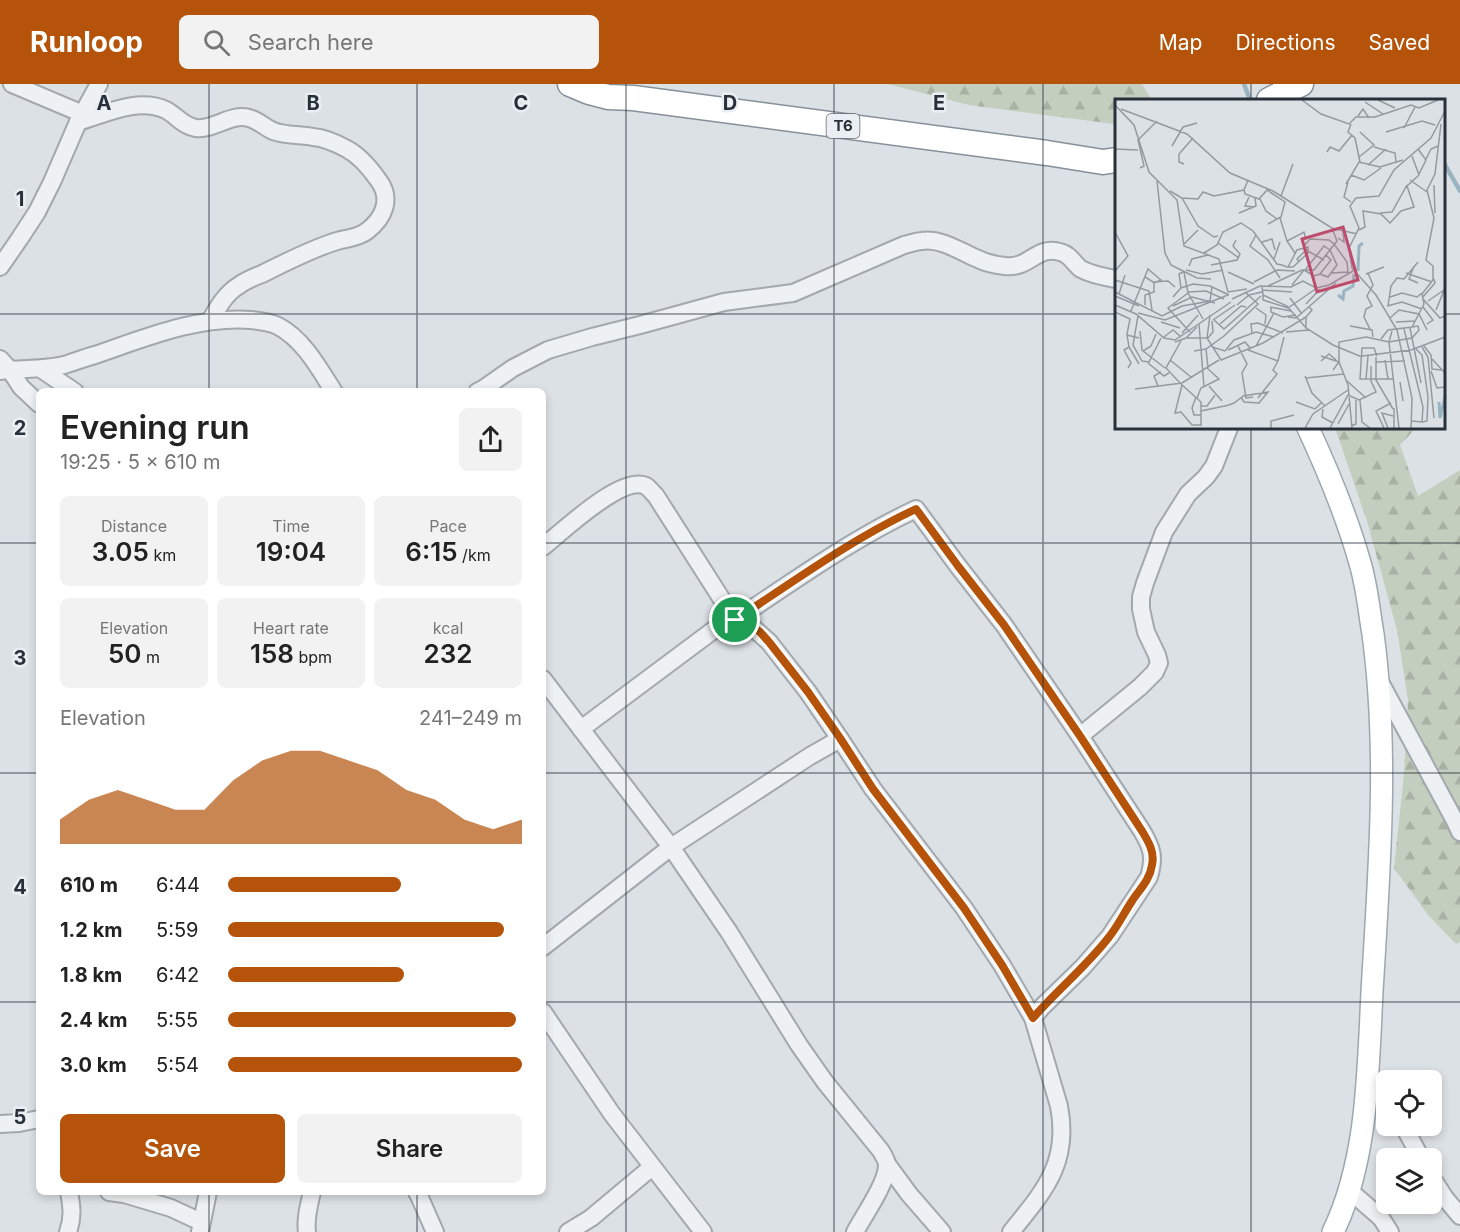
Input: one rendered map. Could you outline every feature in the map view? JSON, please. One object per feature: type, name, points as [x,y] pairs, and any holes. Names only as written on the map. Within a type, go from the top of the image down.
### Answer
[{"type":"highway","name":"T6","points":[[570,84],[608,97],[633,98],[1103,162],[1115,160]]},
{"type":"highway","points":[[1271,99],[1301,84]]},
{"type":"main road","points":[[1308,429],[1340,503],[1360,564],[1369,606],[1379,679],[1382,777],[1367,1081],[1361,1136],[1350,1191],[1333,1232]]},
{"type":"street","points":[[12,84],[81,118],[133,106],[162,108],[187,126],[198,128],[217,125],[236,117],[250,118],[274,132],[328,140],[349,150],[364,162],[384,188],[386,197],[380,218],[359,236],[313,250],[238,286],[219,306],[210,321]]},
{"type":"street","points":[[0,267],[37,212],[99,84]]},
{"type":"street","points":[[484,388],[513,368],[548,350],[724,302],[793,293],[904,245],[923,240],[948,246],[981,261],[1014,267],[1026,263],[1040,253],[1060,251],[1088,272],[1115,279]]},
{"type":"street","points":[[3,367],[41,369],[65,365],[177,328],[230,319],[260,321],[276,325],[293,336],[331,388]]},
{"type":"street","points":[[3,367],[36,401]]},
{"type":"street","points":[[41,369],[69,388]]},
{"type":"street","points":[[1080,736],[1155,672],[1159,663],[1146,632],[1141,597],[1164,532],[1188,494],[1214,466],[1229,429]]},
{"type":"street","points":[[546,545],[602,499],[633,484],[645,486],[656,496],[735,620],[749,624],[769,642],[808,692],[873,789],[964,908],[1002,965],[1033,1018],[1062,1120],[1061,1143],[1052,1175],[1044,1191],[1014,1231]]},
{"type":"street","points":[[581,729],[723,622],[735,620],[852,543],[916,509],[1004,625],[1080,736],[1148,840],[1152,850],[1149,877],[1110,936],[1083,968],[1033,1018]]},
{"type":"street","points":[[1379,679],[1460,832]]},
{"type":"street","points":[[546,683],[671,847],[729,932],[799,1045],[825,1082],[881,1151],[887,1164],[924,1212],[942,1232]]},
{"type":"street","points":[[546,945],[671,847],[840,738]]},
{"type":"street","points":[[546,1016],[612,1114],[703,1232]]},
{"type":"street","points":[[1367,1081],[1376,1089]]},
{"type":"street","points":[[0,1124],[36,1120]]},
{"type":"street","points":[[855,1232],[882,1184],[887,1164]]},
{"type":"street","points":[[568,1232],[591,1218],[652,1167]]},
{"type":"street","points":[[1350,1191],[1382,1218],[1390,1232]]},
{"type":"street","points":[[1442,1193],[1460,1216]]},
{"type":"street","points":[[68,1232],[72,1220],[70,1195]]},
{"type":"street","points":[[126,1195],[171,1208],[201,1227],[207,1195]]},
{"type":"street","points":[[307,1232],[311,1195]]},
{"type":"street","points":[[418,1195],[435,1232]]},
{"type":"green space","points":[[888,84],[1142,84],[1151,99],[1115,99],[1114,124],[969,105]]},
{"type":"green space","points":[[1335,429],[1415,429],[1400,445],[1418,496],[1460,470],[1460,942],[1456,944],[1428,915],[1394,868],[1404,774],[1408,700],[1397,630],[1367,521]]},
{"type":"waterway","points":[[1244,84],[1250,99]]},
{"type":"waterway","points":[[1445,165],[1460,191]]},
{"type":"route","points":[[916,509],[1004,625],[1148,840],[1153,858],[1149,877],[1110,936],[1083,968],[1033,1018],[1002,965],[964,908],[873,789],[808,692],[760,632],[743,621],[735,620],[844,547],[916,509]]}]
